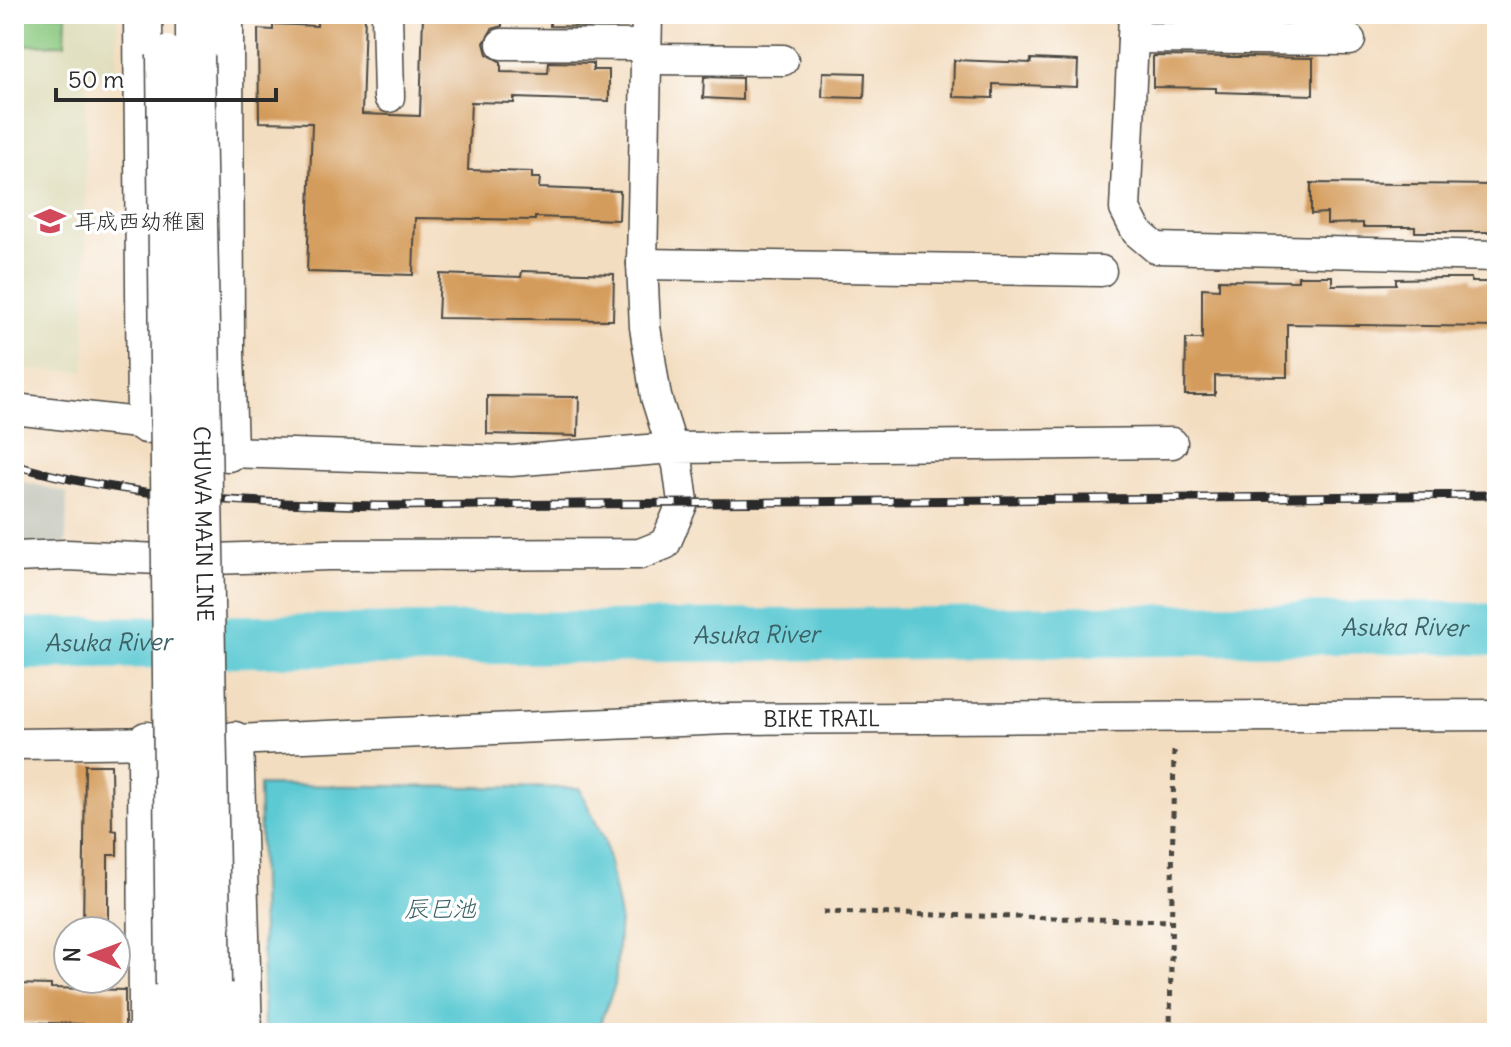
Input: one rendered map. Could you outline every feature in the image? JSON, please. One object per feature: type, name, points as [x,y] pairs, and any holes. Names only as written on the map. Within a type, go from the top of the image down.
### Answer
[{"type":"main road","points":[[143,14],[146,424]]},
{"type":"main road","name":"CHUWA MAIN LINE","points":[[166,14],[181,56],[193,985],[176,1033]]},
{"type":"main road","name":"CHUWA MAIN LINE","points":[[181,56],[195,14]]},
{"type":"main road","points":[[224,14],[228,452]]},
{"type":"main road","points":[[147,741],[148,1033]]},
{"type":"main road","points":[[234,741],[243,1033]]},
{"type":"main road","name":"CHUWA MAIN LINE","points":[[193,985],[213,1033]]},
{"type":"street","points":[[387,14],[389,97]]},
{"type":"street","points":[[14,557],[66,555],[184,560],[328,555],[640,554],[665,544],[683,502],[678,465],[654,383],[645,327],[642,264],[647,14]]},
{"type":"street","points":[[1350,40],[1134,26],[1125,209],[1137,232],[1156,248],[1497,256]]},
{"type":"street","points":[[502,44],[783,60]]},
{"type":"street","points":[[642,264],[1101,271]]},
{"type":"street","points":[[14,409],[146,424],[228,452],[511,461],[672,448],[1172,443]]},
{"type":"street","points":[[184,560],[186,742]]},
{"type":"street","name":"BIKE TRAIL","points":[[14,744],[234,741],[727,719],[1497,715]]},
{"type":"path","points":[[1170,1033],[1172,717]]},
{"type":"path","points":[[823,912],[1171,921]]},
{"type":"shaded area","name":"耳成西幼稚園","points":[[14,14],[117,14],[117,74],[86,72],[85,371],[14,370]]},
{"type":"shaded area","points":[[14,479],[67,493],[66,544],[14,545]]},
{"type":"green space","points":[[14,14],[66,14],[65,44],[14,45]]},
{"type":"water","name":"辰巳池","points":[[259,785],[579,788],[605,841],[620,918],[615,985],[596,1033],[264,1033]]},
{"type":"building","points":[[317,14],[365,14],[362,114],[420,116],[423,14],[502,14],[502,26],[492,29],[484,43],[487,54],[501,62],[501,72],[548,73],[549,62],[593,63],[593,70],[609,70],[609,101],[514,98],[514,103],[471,102],[468,170],[532,172],[532,178],[540,178],[539,188],[620,191],[619,220],[415,218],[413,275],[307,272],[312,123],[259,122],[258,29],[273,30],[273,24],[317,26]]},
{"type":"building","points":[[550,14],[595,14],[595,27],[550,26]]},
{"type":"building","points":[[1222,14],[1314,14],[1314,22],[1222,21]]},
{"type":"building","points":[[1153,56],[1313,58],[1313,95],[1153,87]]},
{"type":"building","points":[[1031,59],[1078,61],[1077,87],[993,84],[993,98],[953,97],[954,60],[1031,63]]},
{"type":"building","points":[[823,72],[865,73],[864,98],[822,97]]},
{"type":"building","points":[[704,77],[742,78],[742,100],[703,98]]},
{"type":"building","points":[[1311,183],[1497,185],[1497,232],[1415,232],[1415,227],[1327,224],[1327,213],[1311,214]]},
{"type":"building","points":[[522,271],[614,274],[613,320],[438,318],[440,274],[521,277]]},
{"type":"building","points":[[1298,276],[1332,276],[1332,285],[1396,284],[1396,279],[1445,278],[1497,282],[1497,327],[1287,324],[1287,377],[1215,376],[1215,395],[1185,395],[1186,339],[1202,339],[1202,288],[1219,289],[1219,280],[1298,281]]},
{"type":"building","points":[[487,396],[579,397],[578,436],[487,434]]},
{"type":"building","points":[[85,765],[111,765],[112,830],[117,831],[117,855],[108,855],[108,915],[83,915]]},
{"type":"building","points":[[14,984],[51,985],[52,995],[125,995],[125,1033],[83,1033],[83,1024],[14,1022]]},
{"type":"waterway","name":"Asuka River","points":[[14,644],[1425,627],[1497,630]]},
{"type":"railway","points":[[14,465],[59,477],[150,493],[241,501],[380,506],[1497,495]]},
{"type":"place","name":"耳成西幼稚園","points":[[50,221]]}]
